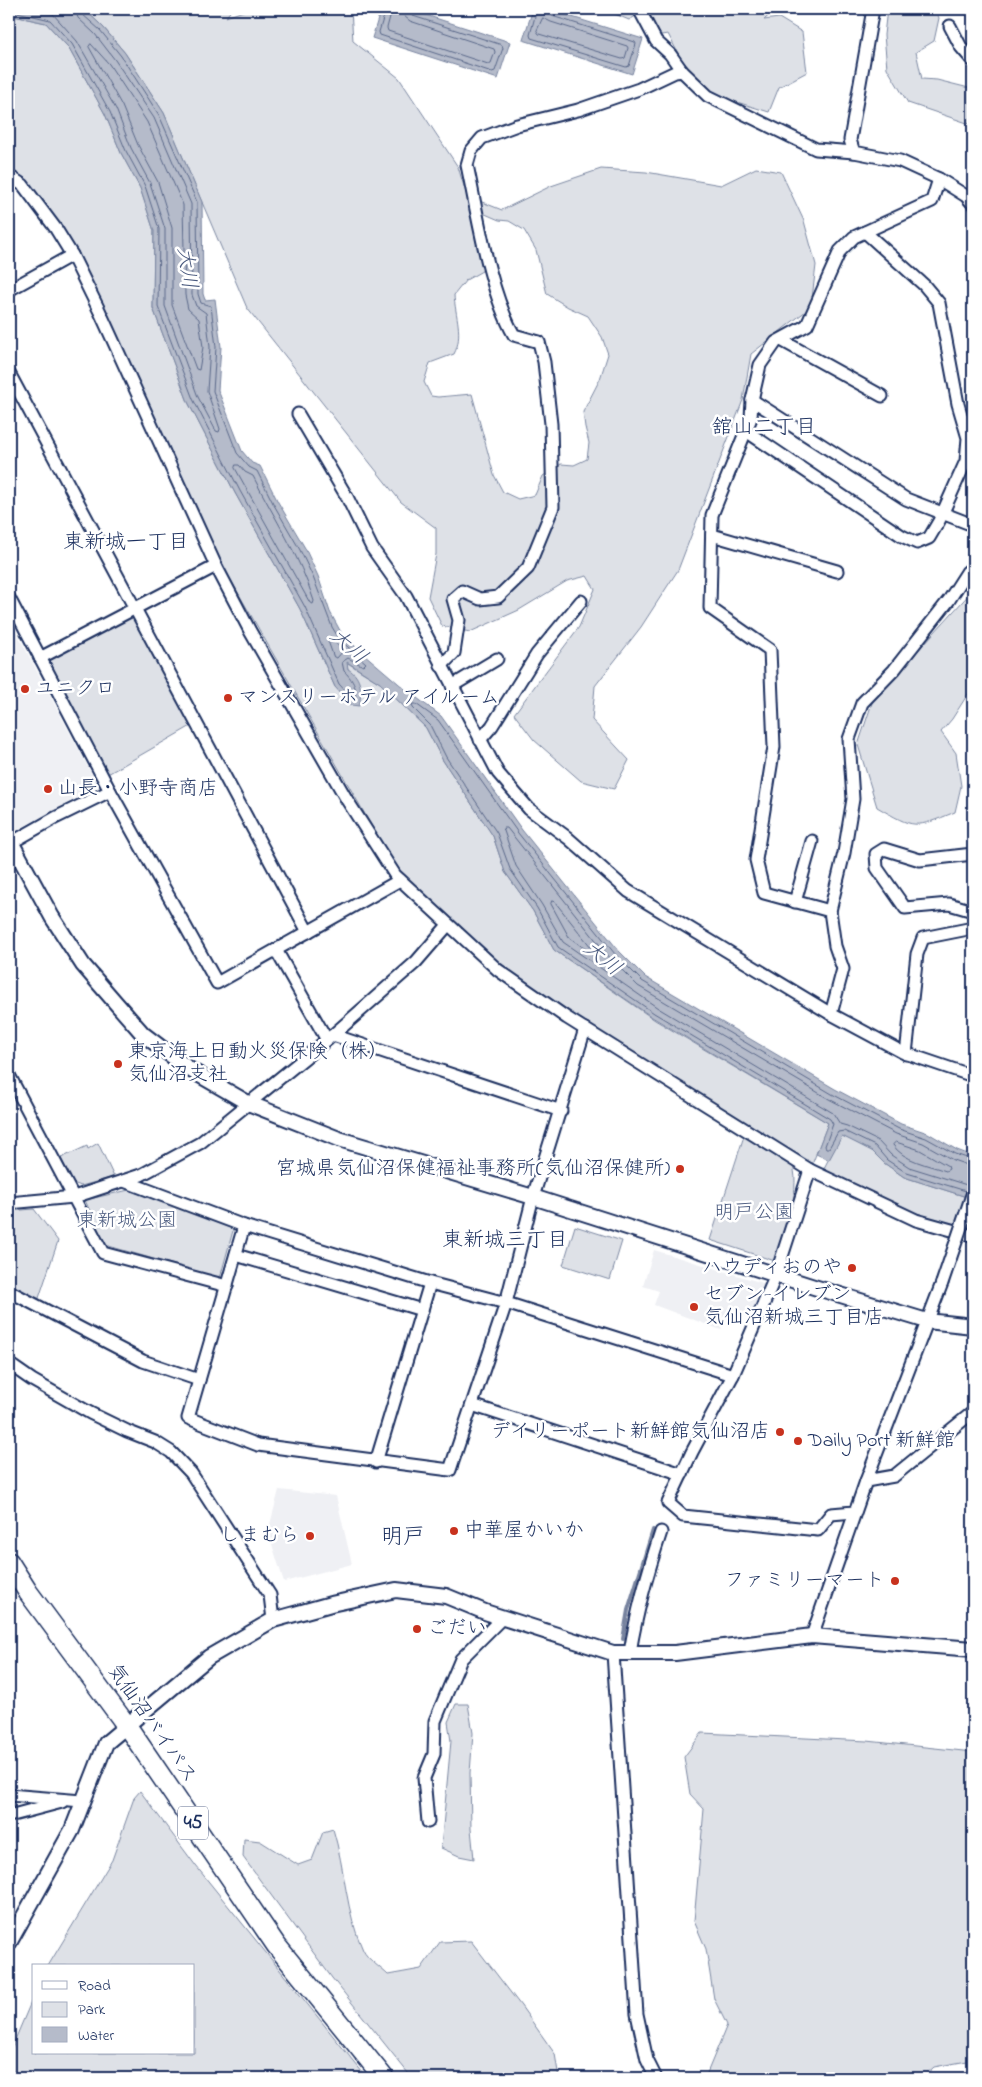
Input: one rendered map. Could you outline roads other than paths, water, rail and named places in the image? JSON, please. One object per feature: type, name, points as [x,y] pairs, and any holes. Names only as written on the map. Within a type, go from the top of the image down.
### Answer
[{"type":"highway","name":"気仙沼バイパス","points":[[9,1562],[28,1592],[126,1726],[276,1945],[384,2078]]},
{"type":"street","points":[[639,9],[656,41],[670,54],[682,71],[708,96],[816,149],[854,152],[900,161],[939,179],[966,196],[973,204]]},
{"type":"street","points":[[854,152],[850,140],[872,9]]},
{"type":"street","points":[[950,26],[961,47],[973,61]]},
{"type":"street","points":[[442,666],[454,653],[460,620],[453,599],[462,591],[480,599],[498,597],[528,568],[553,507],[551,424],[540,342],[514,335],[508,325],[494,282],[478,220],[467,165],[471,151],[482,138],[517,125],[578,110],[639,89],[675,72],[682,71]]},
{"type":"street","points":[[9,176],[23,185],[56,229],[72,255],[216,566],[250,631],[347,800],[395,875],[498,970],[586,1029],[810,1170],[916,1220],[973,1236]]},
{"type":"street","points":[[830,911],[764,893],[756,860],[774,747],[770,650],[710,608],[712,515],[751,418],[752,400],[760,365],[776,342],[807,325],[840,251],[854,237],[932,201],[939,179]]},
{"type":"street","points":[[746,431],[902,536],[917,543],[929,538],[966,461],[968,438],[958,404],[939,303],[924,285],[865,232]]},
{"type":"street","points":[[9,290],[72,255]]},
{"type":"street","points":[[781,340],[882,396]]},
{"type":"street","points":[[9,373],[308,932]]},
{"type":"street","points":[[752,400],[906,499],[973,525]]},
{"type":"street","points":[[298,414],[347,496],[372,548],[406,596],[498,773],[529,809],[568,838],[628,891],[831,1014],[906,1054],[973,1076]]},
{"type":"street","points":[[712,535],[837,571]]},
{"type":"street","points":[[40,658],[216,566]]},
{"type":"street","points":[[831,1014],[843,969],[835,946],[830,911],[844,853],[853,799],[849,739],[862,703],[894,670],[950,600],[966,572],[973,567]]},
{"type":"street","points":[[9,598],[110,791],[217,983],[400,880]]},
{"type":"street","points":[[480,740],[492,726],[537,654],[581,601]]},
{"type":"street","points":[[452,686],[497,659]]},
{"type":"street","points":[[110,791],[10,842],[52,916],[83,965],[143,1034],[189,1069],[248,1103],[338,1139],[927,1320],[973,1326]]},
{"type":"street","points":[[795,902],[812,840]]},
{"type":"street","points":[[973,854],[920,860],[884,849],[876,854],[878,868],[905,908],[949,904],[973,911]]},
{"type":"street","points":[[9,1203],[74,1197],[141,1175],[200,1143],[330,1037],[416,962],[448,925]]},
{"type":"street","points":[[906,1054],[917,954],[923,938],[973,928]]},
{"type":"street","points":[[276,950],[330,1037],[560,1111]]},
{"type":"street","points":[[244,1226],[188,1418],[258,1445],[376,1462],[450,1470],[506,1303],[533,1198],[586,1029]]},
{"type":"street","points":[[9,1076],[103,1253],[227,1286]]},
{"type":"street","points":[[810,1170],[776,1275],[733,1375],[668,1503],[683,1516],[818,1530],[831,1514],[854,1512]]},
{"type":"street","points":[[124,1181],[244,1226],[430,1283],[506,1303],[733,1375]]},
{"type":"street","points":[[812,1636],[854,1512],[942,1283],[973,1192]]},
{"type":"street","points":[[236,1255],[422,1310]]},
{"type":"street","points":[[376,1462],[430,1283]]},
{"type":"street","points":[[9,1291],[143,1361],[199,1380]]},
{"type":"street","points":[[9,1364],[32,1380],[90,1413],[155,1442],[171,1452],[191,1473],[270,1595],[273,1620]]},
{"type":"street","points":[[472,1405],[682,1474]]},
{"type":"street","points":[[866,1481],[894,1476],[973,1412]]},
{"type":"street","points":[[630,1652],[646,1575],[662,1532]]},
{"type":"street","points":[[9,1943],[72,1830],[76,1800],[106,1743],[209,1657],[273,1620],[332,1604],[396,1590],[446,1596],[502,1618],[613,1653],[675,1653],[812,1636],[973,1649]]},
{"type":"street","points":[[428,1822],[424,1778],[434,1754],[435,1721],[461,1659],[502,1618]]},
{"type":"street","points":[[613,1653],[637,2014],[646,2060],[656,2078]]},
{"type":"street","points":[[9,1796],[76,1800]]},
{"type":"street","points":[[9,1816],[76,1800]]},
{"type":"water","name":"大川","points":[[9,9],[84,9],[103,27],[125,53],[164,113],[202,202],[203,294],[205,300],[215,299],[221,347],[218,390],[242,451],[252,463],[260,466],[278,502],[305,548],[318,576],[330,612],[343,636],[405,689],[441,716],[522,830],[619,951],[645,977],[835,1089],[901,1124],[928,1133],[957,1150],[973,1156],[973,1199],[904,1177],[884,1163],[872,1151],[842,1136],[829,1160],[816,1154],[828,1123],[652,1017],[554,950],[533,911],[505,872],[493,836],[442,759],[426,728],[380,683],[347,662],[348,669],[356,676],[360,685],[359,706],[351,705],[335,687],[300,609],[235,493],[188,402],[153,308],[154,231],[140,188],[121,153],[105,114],[68,47],[46,23],[9,15]]},
{"type":"water","points":[[381,9],[407,9],[510,42],[498,79],[372,38]]},
{"type":"water","points":[[533,9],[546,9],[643,39],[632,74],[523,40]]},
{"type":"waterway","points":[[623,1639],[628,1610],[653,1530]]},
{"type":"place","name":"ユニクロ","points":[[25,689]]},
{"type":"place","name":"マンスリーホテル アイルーム","points":[[228,698]]},
{"type":"place","name":"山長・小野寺商店","points":[[48,789]]},
{"type":"place","name":"東京海上日動火災保険（株） 気仙沼支社","points":[[118,1064]]},
{"type":"place","name":"宮城県気仙沼保健福祉事務所(気仙沼保健所)","points":[[680,1169]]},
{"type":"place","name":"ハウディおのや","points":[[852,1268]]},
{"type":"place","name":"セブン-イレブン 気仙沼新城三丁目店","points":[[694,1307]]},
{"type":"place","name":"デイリーポート新鮮館気仙沼店","points":[[780,1432]]},
{"type":"place","name":"Daily Port 新鮮館","points":[[798,1441]]},
{"type":"place","name":"中華屋かいか","points":[[454,1531]]},
{"type":"place","name":"しまむら","points":[[310,1536]]},
{"type":"place","name":"ファミリーマート","points":[[895,1581]]},
{"type":"place","name":"ごだい","points":[[417,1629]]},
{"type":"district","name":"舘山二丁目","points":[[764,428]]},
{"type":"district","name":"東新城一丁目","points":[[126,543]]},
{"type":"district","name":"東新城三丁目","points":[[505,1241]]},
{"type":"district","name":"明戸","points":[[403,1538]]},
{"type":"park label","name":"明戸公園","points":[[754,1213]]},
{"type":"park label","name":"東新城公園","points":[[127,1221]]}]
